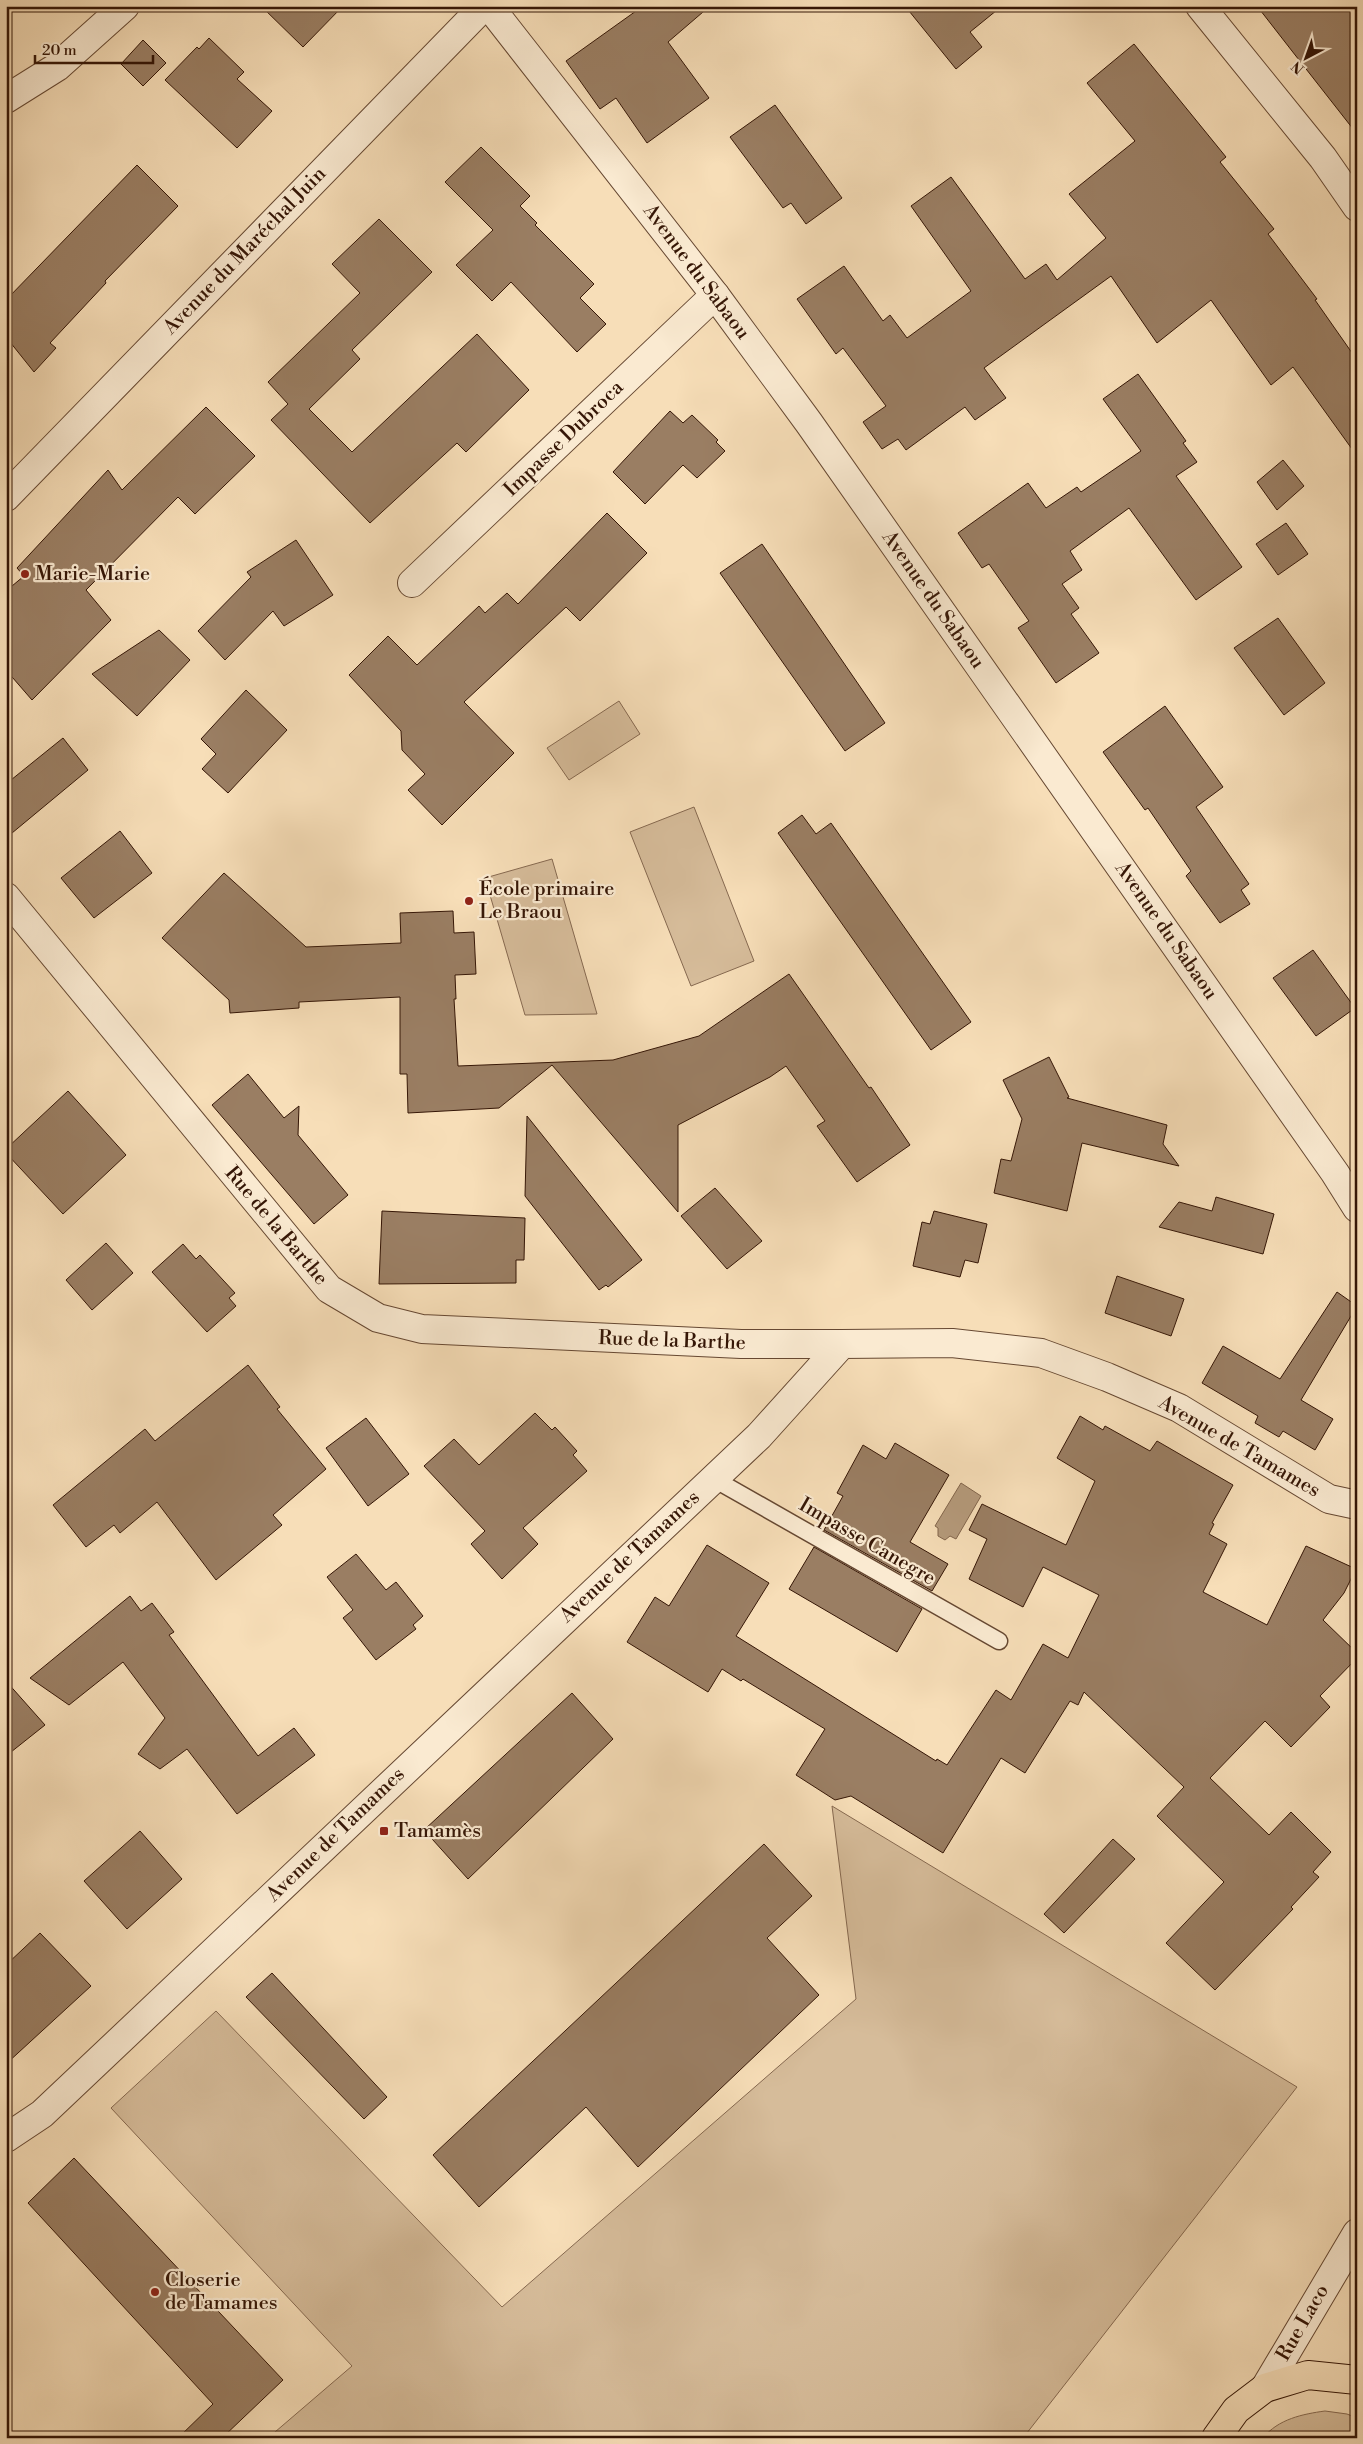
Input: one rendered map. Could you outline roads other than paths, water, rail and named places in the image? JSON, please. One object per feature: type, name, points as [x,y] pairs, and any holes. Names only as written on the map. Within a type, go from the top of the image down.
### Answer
[{"type":"main road","points":[[1216,2438],[1236,2410],[1265,2388],[1308,2375],[1356,2378]]},
{"type":"street","points":[[6,98],[57,67],[125,6]]},
{"type":"street","name":"Avenue du Maréchal Juin","points":[[6,497],[484,6]]},
{"type":"street","name":"Avenue du Sabaou","points":[[489,6],[715,295],[809,423],[1335,1173],[1357,1208]]},
{"type":"street","points":[[1200,6],[1323,158],[1357,207]]},
{"type":"street","name":"Impasse Dubroca","points":[[412,583],[715,295]]},
{"type":"street","name":"Rue de la Barthe","points":[[6,897],[329,1289],[378,1318],[422,1329],[741,1344],[842,1344]]},
{"type":"street","name":"Avenue de Tamames","points":[[6,2138],[42,2114],[714,1479],[759,1436],[842,1344],[952,1343],[1041,1353],[1107,1377],[1179,1408],[1329,1499],[1357,1505]]},
{"type":"street","name":"Rue Laco","points":[[1265,2388],[1357,2233]]},
{"type":"lane","name":"Impasse Canegre","points":[[714,1479],[999,1641]]},
{"type":"place","name":"Marie-Marie","points":[[25,574]]},
{"type":"place","name":"École primaire Le Braou","points":[[469,901]]},
{"type":"place","name":"Tamamès","points":[[384,1831]]},
{"type":"place","name":"Closerie de Tamames","points":[[155,2292]]}]
